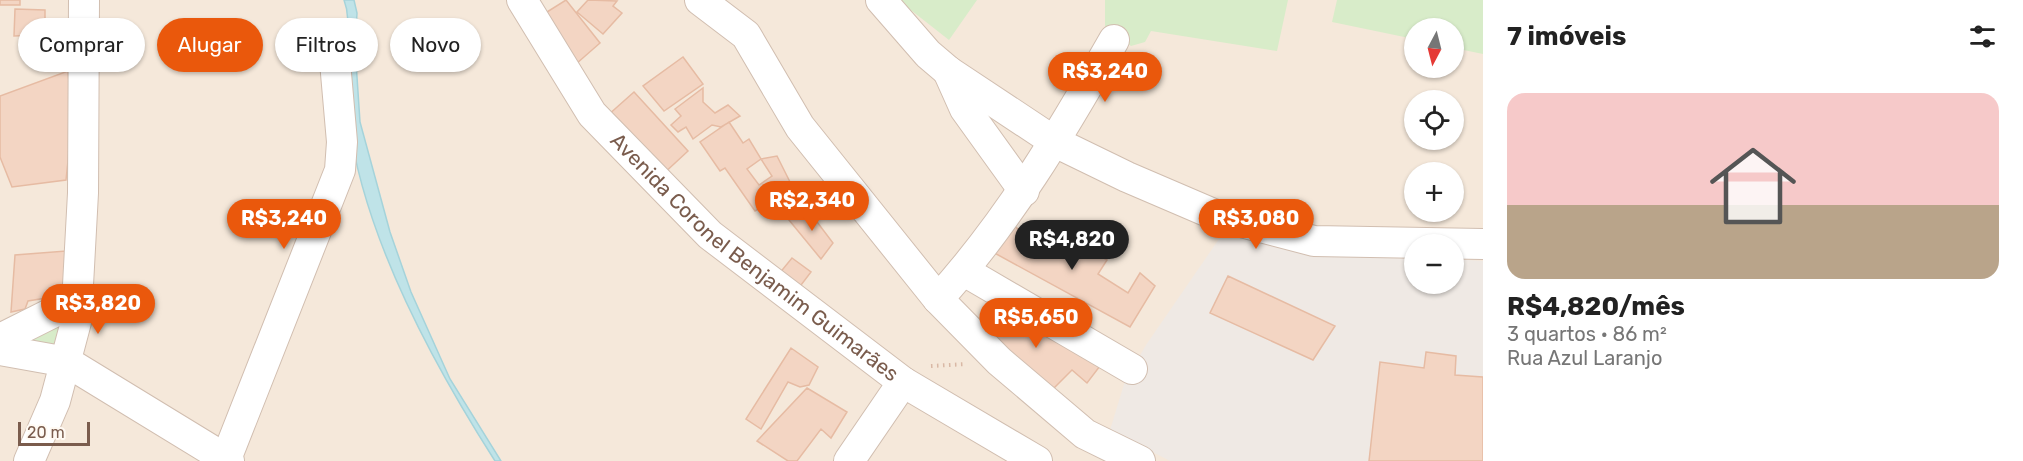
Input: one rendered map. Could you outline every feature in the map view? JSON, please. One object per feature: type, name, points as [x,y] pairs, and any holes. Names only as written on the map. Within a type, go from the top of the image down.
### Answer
[{"type":"street","points":[[29,461],[55,401],[76,322],[83,193],[84,0]]},
{"type":"street","name":"Avenida Coronel Benjamim Guimarães","points":[[522,0],[592,114],[702,227],[903,382],[1037,461]]},
{"type":"street","points":[[702,0],[746,34]]},
{"type":"street","points":[[732,0],[746,34],[800,127],[938,299],[999,361],[1085,434],[1140,461]]},
{"type":"street","points":[[881,0],[928,54],[948,71],[1055,142],[1127,177],[1218,216],[1314,241],[1483,244]]},
{"type":"street","points":[[938,299],[964,271],[1024,190],[1055,142],[1114,40]]},
{"type":"street","points":[[948,71],[965,110],[1024,190]]},
{"type":"street","points":[[0,350],[67,362],[227,460],[340,170],[342,142],[336,72]]},
{"type":"street","points":[[964,271],[1132,369]]},
{"type":"street","points":[[0,339],[78,300]]},
{"type":"street","points":[[849,461],[903,382]]},
{"type":"path","points":[[903,382],[924,367],[999,361]]},
{"type":"shaded area","points":[[0,0],[1483,0],[1483,461],[0,461]]},
{"type":"shaded area","points":[[1219,239],[1263,240],[1404,256],[1404,294],[1464,294],[1464,260],[1483,261],[1483,461],[1170,461],[1110,430],[1125,381],[1146,345]]},
{"type":"green space","points":[[898,0],[977,0],[949,40]]},
{"type":"green space","points":[[1105,0],[1288,0],[1277,51],[1151,31],[1145,42],[1131,46],[1105,27]]},
{"type":"green space","points":[[1337,0],[1483,0],[1483,54],[1464,50],[1464,18],[1404,18],[1404,37],[1332,22]]},
{"type":"green space","points":[[71,307],[65,353],[33,348],[25,332]]},
{"type":"water","points":[[344,0],[354,0],[357,18],[348,18]]},
{"type":"water","points":[[357,72],[360,122],[390,232],[411,292],[450,379],[501,461],[495,461],[448,383],[404,298],[385,254],[369,210],[357,166],[349,122],[345,73]]},
{"type":"building","points":[[0,0],[20,0],[20,5],[0,5]]},
{"type":"building","points":[[566,0],[600,43],[576,64],[539,17]]},
{"type":"building","points":[[588,0],[617,1],[613,6],[622,13],[603,34],[577,12]]},
{"type":"building","points":[[15,9],[45,10],[45,18],[18,18],[18,36],[14,36]]},
{"type":"building","points":[[683,57],[703,84],[664,111],[643,86]]},
{"type":"building","points":[[68,72],[72,122],[66,180],[12,187],[0,157],[0,96]]},
{"type":"building","points":[[703,88],[703,102],[715,113],[728,105],[740,116],[721,127],[712,125],[693,139],[686,127],[678,132],[671,125],[681,116],[675,109]]},
{"type":"building","points":[[634,92],[688,151],[661,176],[607,116]]},
{"type":"building","points":[[729,122],[743,143],[749,139],[761,159],[777,156],[793,188],[755,211],[725,168],[720,171],[700,142]],"holes":[[[761,159],[772,176],[759,185],[747,169]]]},
{"type":"building","points":[[805,206],[833,243],[821,259],[789,220]]},
{"type":"building","points":[[1003,220],[1046,245],[1055,228],[1107,260],[1098,274],[1128,293],[1140,273],[1155,286],[1130,327],[989,250]]},
{"type":"building","points":[[66,251],[64,295],[28,301],[25,309],[11,312],[15,255]]},
{"type":"building","points":[[792,258],[811,272],[798,289],[778,275]]},
{"type":"building","points":[[1228,276],[1335,326],[1313,360],[1210,313]]},
{"type":"building","points":[[1009,304],[1100,366],[1087,383],[1072,370],[1050,392],[983,337],[989,316]]},
{"type":"building","points":[[791,348],[818,367],[809,385],[800,387],[788,382],[761,429],[746,419]]},
{"type":"building","points":[[1426,352],[1456,356],[1455,375],[1483,377],[1483,461],[1369,461],[1380,362],[1424,368]]},
{"type":"building","points":[[807,388],[847,412],[831,438],[821,429],[797,461],[788,461],[757,441]]}]
